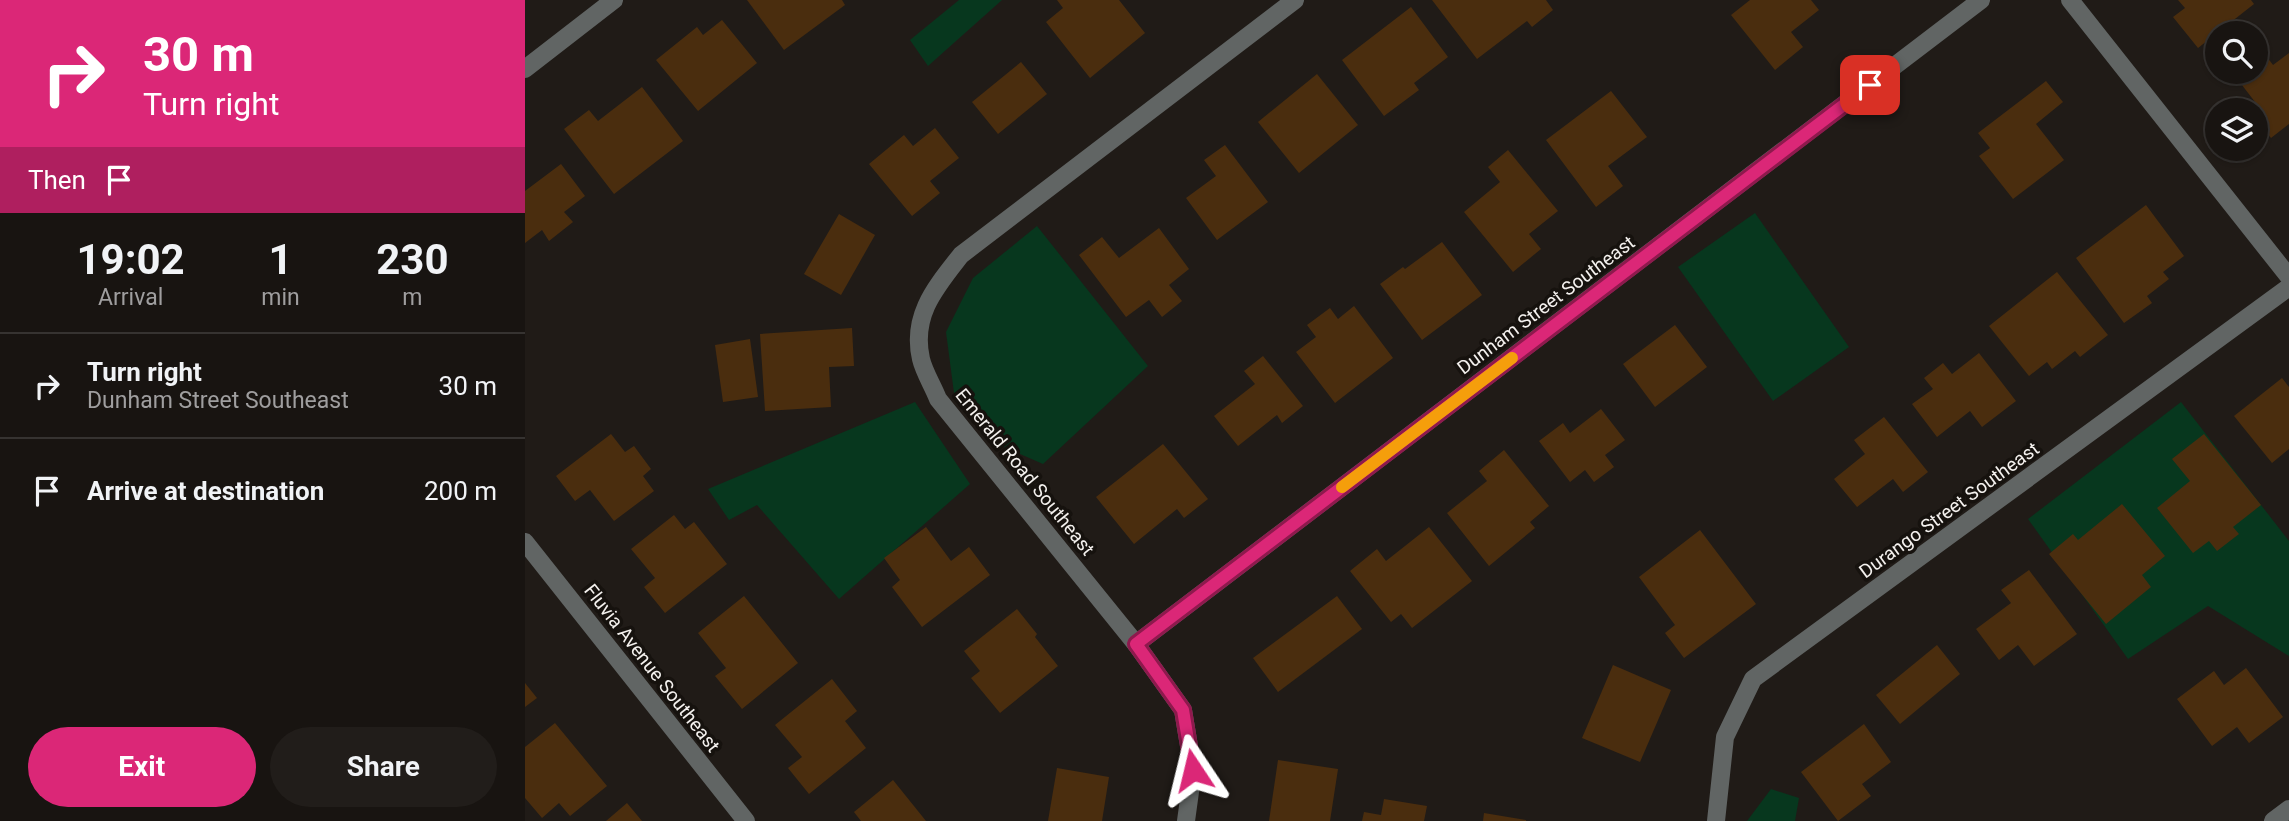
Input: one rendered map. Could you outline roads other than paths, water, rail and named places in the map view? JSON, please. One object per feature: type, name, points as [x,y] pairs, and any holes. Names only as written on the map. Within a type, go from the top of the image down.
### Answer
[{"type":"street","points":[[525,69],[614,0]]},
{"type":"street","name":"Emerald Road Southeast","points":[[1186,821],[1193,770],[1183,710],[1136,644],[938,399],[921,359],[919,324],[930,295],[961,255],[1295,0]]},
{"type":"street","name":"Dunham Street Southeast","points":[[1136,644],[1981,0]]},
{"type":"street","points":[[2070,0],[2289,277]]},
{"type":"street","name":"Durango Street Southeast","points":[[1716,821],[1725,737],[1753,679],[2289,288]]},
{"type":"street","name":"Fluvia Avenue Southeast","points":[[525,542],[745,821]]},
{"type":"street","points":[[2273,821],[2289,809]]}]
